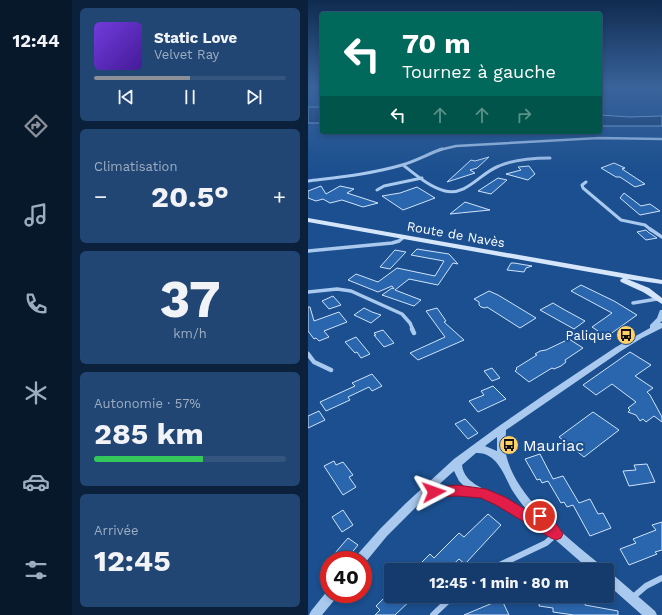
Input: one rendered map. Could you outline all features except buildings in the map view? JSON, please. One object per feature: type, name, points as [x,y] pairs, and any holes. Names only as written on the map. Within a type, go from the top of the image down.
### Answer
[{"type":"main road","name":"Route de Navès","points":[[308,220],[600,272]]},
{"type":"main road","points":[[600,272],[662,282]]},
{"type":"main road","points":[[600,272],[638,286],[658,299]]},
{"type":"main road","points":[[658,299],[653,288],[662,282]]},
{"type":"street","points":[[308,182],[403,165],[448,148],[469,145],[598,138],[662,139]]},
{"type":"street","points":[[403,165],[441,190],[455,192],[465,188],[497,166],[512,162],[550,158]]},
{"type":"street","points":[[377,190],[384,186],[422,178]]},
{"type":"street","points":[[586,182],[582,185],[583,188],[621,220],[645,225],[662,237]]},
{"type":"street","points":[[308,251],[392,243],[399,241],[404,237]]},
{"type":"street","points":[[308,292],[337,289],[351,291],[402,314],[410,323],[414,333]]},
{"type":"street","points":[[633,303],[658,299],[662,311],[660,319],[650,330]]},
{"type":"street","points":[[367,551],[419,495],[457,462],[541,400],[650,330],[662,325]]},
{"type":"street","points":[[308,354],[314,362],[322,367],[332,370]]},
{"type":"street","points":[[502,428],[500,445],[503,463]]},
{"type":"street","points":[[473,450],[487,450],[496,456],[503,463],[517,489],[556,534],[590,563]]},
{"type":"street","points":[[457,462],[457,467],[462,478],[472,488],[501,501],[556,534]]},
{"type":"street","points":[[419,495],[444,490],[482,493]]},
{"type":"street","points":[[504,563],[546,543],[556,534]]},
{"type":"street","points":[[632,598],[640,589],[651,582],[662,578]]},
{"type":"street","points":[[614,583],[651,615]]},
{"type":"street","points":[[315,615],[325,603]]},
{"type":"street","points":[[433,615],[446,603]]},
{"type":"water","points":[[308,116],[320,116],[320,123],[308,123]]},
{"type":"water","points":[[602,116],[662,116],[662,126],[602,126]]},
{"type":"place","name":"Palique","points":[[626,335]]},
{"type":"place","name":"Mauriac","points":[[509,445]]},
{"type":"route","points":[[434,492],[457,490],[482,493],[501,501],[523,516],[556,534],[540,516]]}]
